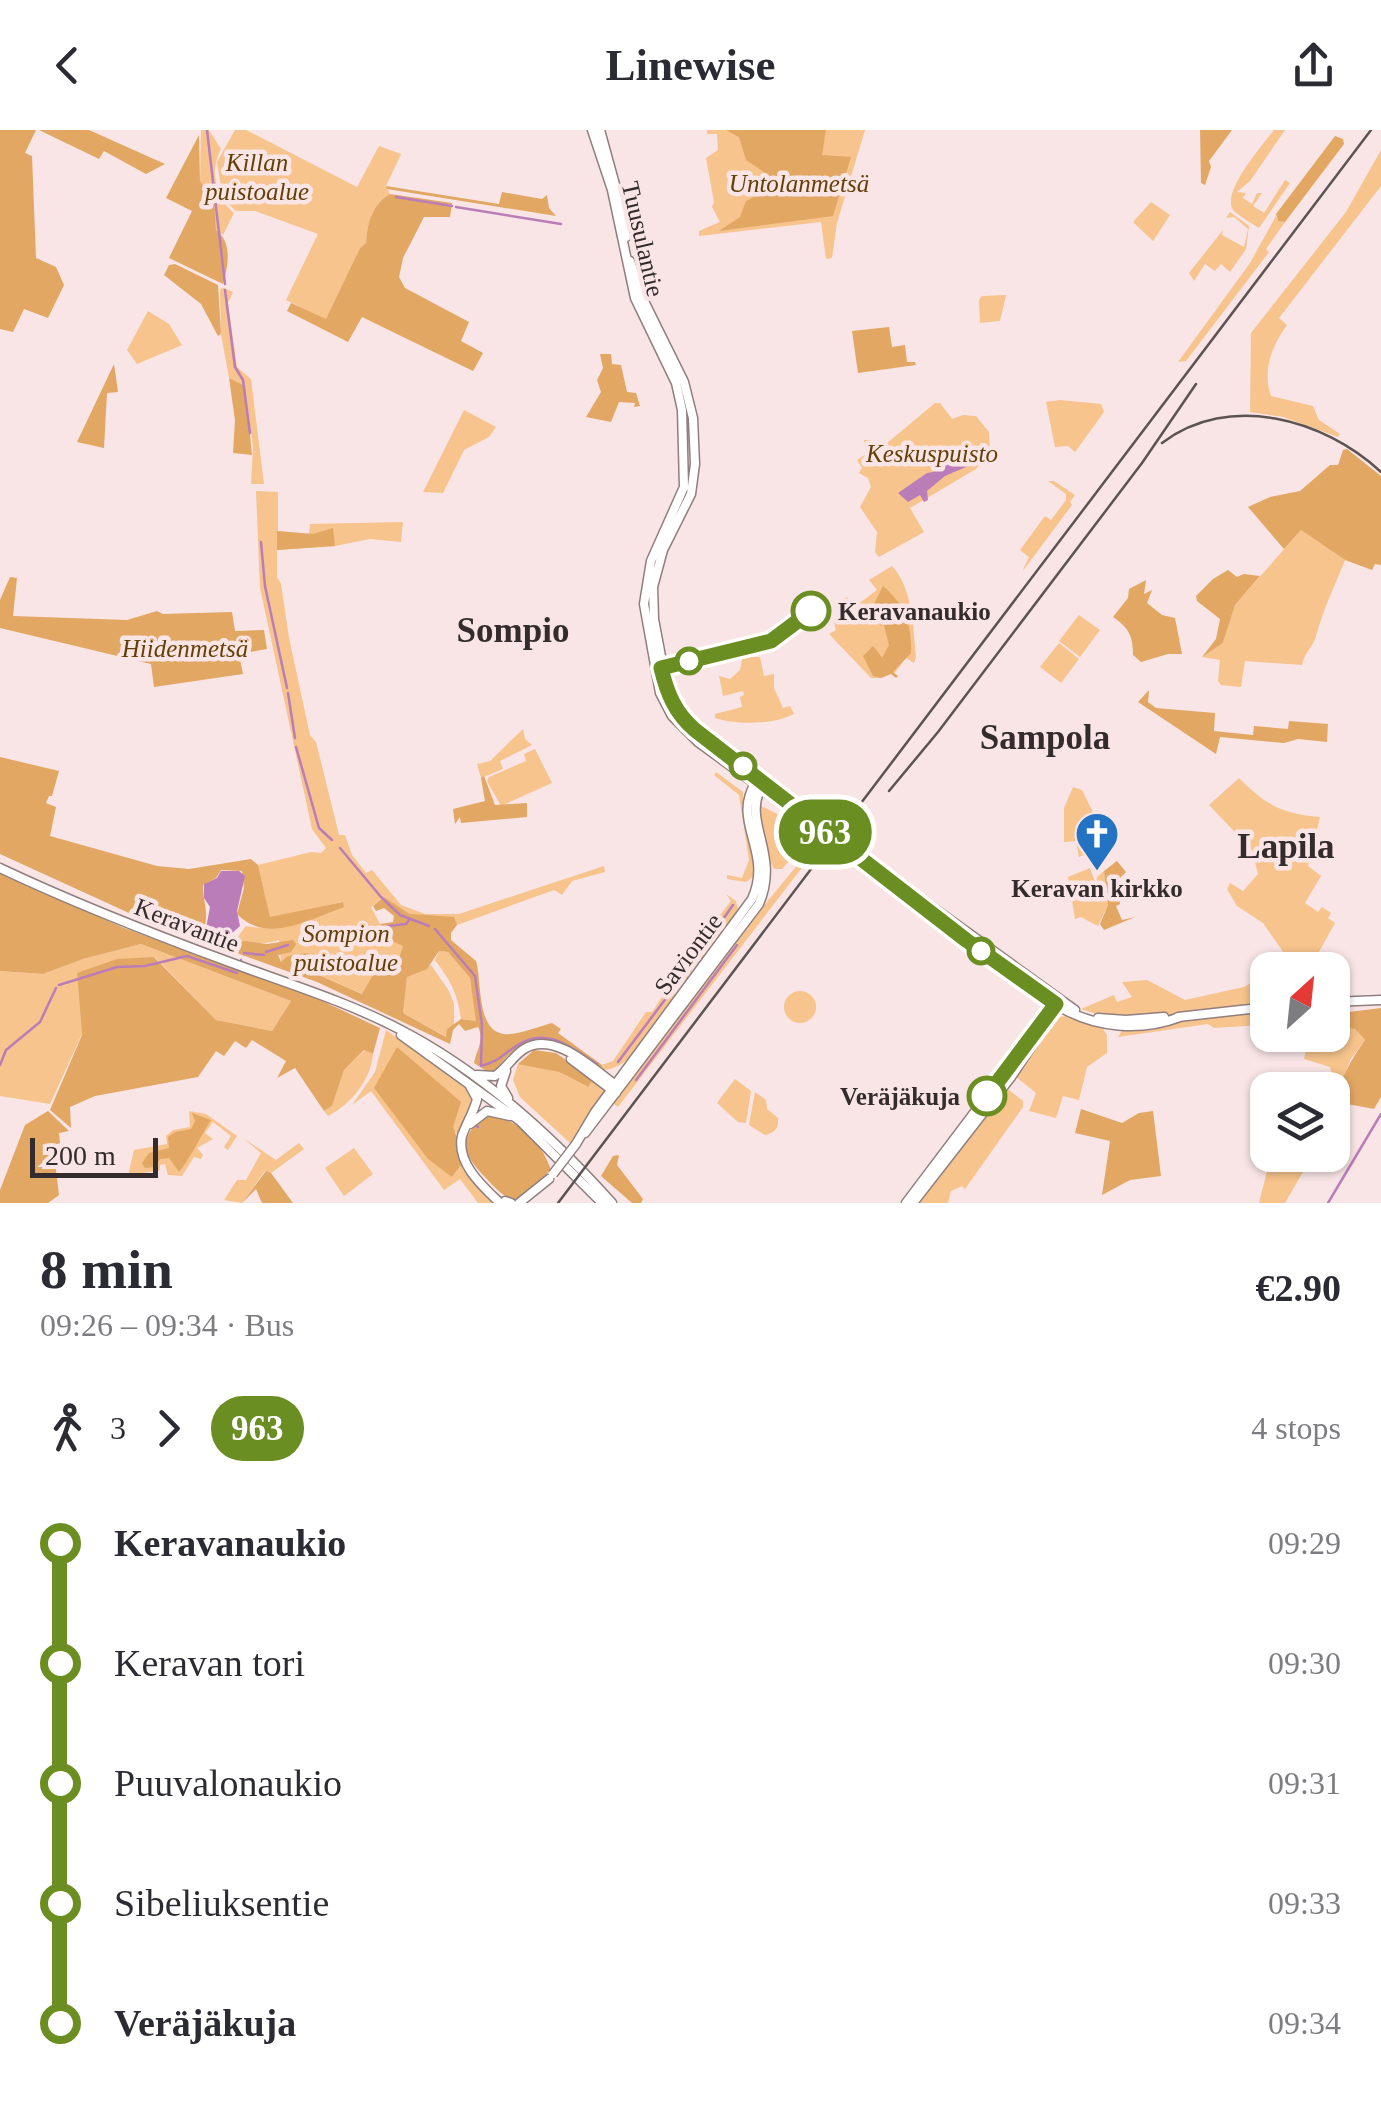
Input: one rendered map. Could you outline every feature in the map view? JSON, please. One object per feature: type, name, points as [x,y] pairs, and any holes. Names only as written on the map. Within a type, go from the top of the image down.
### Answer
[{"type":"main road","name":"Tuusulantie","points":[[596,130],[619,200],[633,271],[652,320],[684,382],[695,473],[691,494],[673,523],[654,576],[654,623],[668,694],[678,713],[700,738],[720,753]]},
{"type":"main road","points":[[720,753],[736,769],[760,782],[778,800],[815,825]]},
{"type":"main road","points":[[720,753],[1054,1010],[1108,1025],[1131,1026],[1250,1009]]},
{"type":"main road","name":"Saviontie","points":[[616,1089],[752,900],[760,860],[745,808],[744,781],[736,769]]},
{"type":"main road","points":[[745,808],[760,782]]},
{"type":"main road","name":"Saviontie","points":[[530,1203],[761,899],[768,867],[754,804],[760,782]]},
{"type":"main road","points":[[757,822],[761,799],[778,800]]},
{"type":"main road","name":"Keravantie","points":[[0,868],[143,931],[363,1012],[518,1110],[612,1203]]},
{"type":"main road","points":[[1350,999],[1381,997]]},
{"type":"main road","points":[[910,1203],[1054,1010]]},
{"type":"main road","points":[[463,1072],[490,1078],[530,1046],[544,1044],[598,1072],[616,1089]]},
{"type":"main road","points":[[556,1047],[616,1089]]},
{"type":"main road","points":[[598,1072],[615,1072],[640,1051]]},
{"type":"main road","points":[[510,1062],[501,1090],[518,1110]]},
{"type":"main road","points":[[463,1072],[477,1096],[462,1146],[469,1165],[506,1202]]},
{"type":"main road","name":"Keravantie","points":[[463,1072],[520,1121],[602,1203]]},
{"type":"main road","points":[[466,1127],[487,1111],[520,1121]]},
{"type":"main road","points":[[519,1203],[551,1177]]},
{"type":"green space","points":[[0,130],[36,130],[25,153],[32,156],[36,258],[56,267],[64,285],[48,318],[24,309],[13,332],[0,329]]},
{"type":"green space","points":[[39,130],[89,130],[165,164],[146,174],[104,151],[99,159]]},
{"type":"green space","points":[[201,130],[209,130],[221,149],[215,166],[216,183],[234,213],[223,235],[216,230],[213,199],[200,181]]},
{"type":"green space","name":"Killan puistoalue","points":[[235,130],[246,130],[357,187],[379,146],[401,154],[386,186],[390,194],[375,209],[366,243],[360,248],[326,320],[286,300],[318,234],[255,211],[236,211],[223,199],[217,162]]},
{"type":"green space","points":[[707,130],[865,130],[837,223],[832,258],[826,259],[821,222],[699,236],[699,231],[720,222],[712,207],[706,158],[718,150],[717,134],[707,134]]},
{"type":"green space","name":"Untolanmetsä","points":[[726,130],[826,130],[822,155],[851,157],[833,216],[719,231],[740,217],[746,201],[760,190],[764,177],[764,172],[746,160],[739,137]]},
{"type":"green space","points":[[1200,130],[1232,130],[1209,161],[1205,185],[1201,183]]},
{"type":"green space","points":[[1274,130],[1285,130],[1250,181],[1237,192],[1246,193],[1243,198],[1252,204],[1257,193],[1262,193],[1253,206],[1264,213],[1285,180],[1290,183],[1259,228],[1232,208],[1231,200],[1245,168]]},
{"type":"green space","points":[[199,135],[200,181],[214,199],[216,230],[227,248],[223,284],[169,258],[192,211],[166,198]]},
{"type":"green space","points":[[1335,136],[1343,139],[1344,144],[1285,222],[1278,221],[1276,214]]},
{"type":"green space","points":[[1381,150],[1381,186],[1279,318],[1287,325],[1268,368],[1271,396],[1313,406],[1319,420],[1340,434],[1338,437],[1283,417],[1250,412],[1251,333],[1346,212]]},
{"type":"green space","points":[[386,186],[499,204],[502,192],[542,199],[547,195],[549,208],[556,216],[387,189]]},
{"type":"green space","points":[[390,194],[452,203],[450,217],[424,217],[403,258],[399,277],[405,288],[469,322],[461,341],[483,353],[473,371],[362,317],[348,342],[287,311],[291,303],[326,319],[366,243],[375,209]]},
{"type":"green space","points":[[1151,202],[1170,215],[1153,241],[1133,222]]},
{"type":"green space","points":[[1230,212],[1249,226],[1246,249],[1230,272],[1221,264],[1215,271],[1205,264],[1194,281],[1189,273],[1223,230],[1222,235],[1244,247],[1248,229],[1234,217],[1226,218]]},
{"type":"green space","points":[[1276,216],[1278,221],[1285,222],[1266,249],[1269,252],[1186,361],[1178,362],[1250,263]]},
{"type":"green space","points":[[175,264],[218,285],[218,336],[201,304],[164,275],[169,265]]},
{"type":"green space","points":[[220,289],[233,292],[228,303],[237,367],[251,379],[264,484],[251,484],[253,447],[245,386],[229,378],[221,334]]},
{"type":"green space","points":[[1006,295],[1000,321],[980,323],[982,296]]},
{"type":"green space","points":[[148,311],[169,324],[182,345],[137,364],[127,350]]},
{"type":"green space","points":[[889,327],[892,347],[905,345],[907,362],[916,365],[858,373],[852,331]]},
{"type":"green space","points":[[600,354],[611,354],[612,364],[621,365],[627,392],[636,393],[640,406],[619,402],[611,422],[586,417],[601,392],[597,380],[603,368]]},
{"type":"green space","points":[[114,364],[118,392],[107,393],[104,448],[77,442]]},
{"type":"green space","points":[[229,378],[245,386],[252,455],[233,453],[235,420]]},
{"type":"green space","points":[[1046,402],[1101,404],[1104,412],[1075,452],[1068,446],[1055,447]]},
{"type":"green space","name":"Keskuspuisto","points":[[935,403],[940,403],[952,419],[976,416],[989,432],[990,451],[976,469],[910,508],[924,532],[879,557],[875,552],[877,532],[860,507],[871,487],[868,478],[859,473],[862,468],[857,460],[866,454],[864,440],[871,440],[874,454]]},
{"type":"green space","points":[[464,410],[496,427],[489,437],[464,450],[443,493],[423,492]]},
{"type":"green space","points":[[1347,449],[1381,476],[1381,565],[1375,564],[1372,570],[1345,560],[1301,530],[1284,549],[1248,507],[1270,497],[1300,491],[1330,465],[1338,465]]},
{"type":"green space","points":[[1048,481],[1075,495],[1072,505],[1022,572],[1029,557],[1020,550],[1045,516],[1051,520],[1066,500],[1066,494]]},
{"type":"green space","name":"Sompion puistoalue","points":[[256,491],[278,492],[278,531],[309,534],[310,524],[403,522],[401,542],[370,539],[277,550],[277,577],[310,735],[316,742],[339,835],[345,835],[352,855],[366,873],[372,870],[401,905],[425,914],[459,914],[604,866],[605,872],[572,881],[562,895],[554,890],[457,925],[410,914],[384,897],[371,907],[380,924],[403,946],[398,961],[384,957],[363,994],[303,968],[307,953],[281,963],[279,940],[231,946],[246,926],[285,926],[344,906],[342,902],[270,918],[258,865],[321,853],[326,848],[312,829],[260,588]]},
{"type":"green space","points":[[333,528],[335,546],[277,550],[277,531],[313,534]]},
{"type":"green space","points":[[1301,530],[1345,560],[1315,640],[1302,665],[1245,661],[1241,687],[1221,685],[1220,660],[1202,657],[1223,643],[1235,605]]},
{"type":"green space","points":[[892,566],[908,597],[916,657],[914,663],[906,658],[893,675],[888,671],[881,678],[871,678],[829,634],[836,630],[834,621],[850,609],[843,599],[847,597],[854,607],[877,590],[869,580]]},
{"type":"green space","points":[[1228,570],[1237,577],[1260,576],[1235,605],[1223,643],[1202,657],[1216,639],[1220,619],[1196,596]]},
{"type":"green space","name":"Hiidenmetsä","points":[[10,577],[17,578],[13,616],[127,620],[157,611],[232,612],[235,631],[264,630],[267,649],[239,654],[243,674],[154,687],[151,664],[0,628],[0,600]]},
{"type":"green space","points":[[1146,580],[1144,594],[1152,590],[1147,603],[1162,615],[1175,618],[1182,654],[1141,662],[1133,655],[1129,633],[1113,617],[1128,598],[1129,589]]},
{"type":"green space","points":[[883,586],[906,616],[911,653],[893,672],[896,678],[891,674],[873,676],[863,656],[873,646],[882,658],[889,645],[883,608],[876,610],[876,618],[870,612]]},
{"type":"green space","points":[[1079,615],[1100,630],[1080,657],[1059,641]]},
{"type":"green space","points":[[1059,643],[1079,659],[1061,683],[1040,667]]},
{"type":"green space","points":[[760,657],[764,676],[774,674],[774,688],[783,708],[790,706],[794,714],[754,723],[715,718],[715,714],[742,707],[740,697],[744,695],[743,691],[723,696],[719,676],[730,679],[740,670],[742,659]]},
{"type":"green space","points":[[1149,690],[1148,702],[1156,708],[1215,713],[1214,731],[1253,735],[1254,726],[1288,729],[1289,721],[1328,724],[1327,742],[1298,739],[1284,743],[1220,737],[1216,754],[1138,702]]},
{"type":"green space","points":[[523,729],[525,739],[532,745],[500,761],[503,769],[481,778],[477,764],[490,761]]},
{"type":"green space","points":[[535,749],[552,783],[501,806],[487,781],[489,777],[526,761],[524,754]]},
{"type":"green space","points":[[0,757],[59,771],[46,803],[56,807],[50,836],[157,866],[189,869],[251,859],[258,865],[270,917],[343,902],[344,907],[303,923],[262,928],[237,914],[244,888],[242,871],[221,870],[203,885],[203,933],[231,946],[244,941],[267,944],[293,940],[296,944],[291,952],[278,955],[281,962],[288,956],[308,953],[303,968],[362,994],[384,956],[398,961],[403,946],[394,942],[380,924],[393,922],[394,916],[384,908],[376,911],[373,906],[384,897],[410,914],[454,917],[457,925],[451,940],[476,961],[484,1015],[495,1031],[515,1034],[552,1023],[561,1029],[558,1033],[602,1065],[601,1070],[559,1045],[536,1041],[513,1051],[491,1074],[474,1063],[480,1041],[478,1027],[465,1031],[459,1024],[453,1030],[450,1044],[317,982],[140,918],[0,854]],"holes":[[[439,951],[448,952],[470,978],[476,1021],[461,1019],[447,1029],[446,1037],[403,1013],[407,977],[427,969]]]},
{"type":"green space","points":[[716,772],[743,792],[754,865],[754,876],[746,882],[727,879],[727,875],[742,878],[749,860],[739,795],[714,775]]},
{"type":"green space","points":[[484,776],[495,805],[527,803],[527,817],[461,823],[460,817],[455,824],[453,809],[485,801],[481,778]]},
{"type":"green space","points":[[1239,778],[1275,806],[1320,817],[1308,866],[1321,876],[1305,903],[1318,912],[1322,907],[1331,913],[1328,918],[1335,923],[1319,952],[1283,952],[1263,923],[1237,906],[1227,889],[1230,883],[1243,891],[1258,874],[1252,850],[1209,805]]},
{"type":"green space","points":[[1073,787],[1082,790],[1109,845],[1079,857],[1076,841],[1064,842],[1064,808]]},
{"type":"green space","points":[[761,806],[814,832],[782,869],[774,869],[768,855]]},
{"type":"green space","points":[[818,840],[823,845],[618,1107],[613,1103],[744,930]]},
{"type":"green space","points":[[1117,861],[1126,872],[1119,879],[1123,883],[1128,879],[1128,897],[1119,897],[1120,904],[1116,906],[1122,920],[1135,917],[1104,930],[1100,924],[1108,905],[1104,871]]},
{"type":"green space","points":[[1090,868],[1096,885],[1097,877],[1104,871],[1108,905],[1098,926],[1081,917],[1075,919],[1068,877]]},
{"type":"green space","points":[[0,873],[124,928],[318,999],[380,1028],[373,1054],[364,1050],[344,1070],[332,1106],[324,1111],[295,1068],[277,1078],[286,1061],[252,1040],[246,1048],[235,1041],[224,1056],[216,1051],[198,1077],[95,1096],[70,1107],[71,1128],[50,1110],[82,1035],[77,973],[117,959],[154,957],[216,1020],[272,1031],[291,1001],[141,944],[43,974],[0,971]]},
{"type":"green space","points":[[726,894],[736,901],[738,910],[690,979],[680,980],[674,974],[731,901]]},
{"type":"green space","points":[[141,944],[291,1001],[272,1031],[216,1020],[155,957],[77,973],[82,1034],[50,1104],[0,1096],[0,971],[43,974]]},
{"type":"green space","points":[[439,951],[448,952],[470,978],[477,1021],[461,1019],[452,988],[435,960]]},
{"type":"green space","points":[[431,965],[454,1004],[454,1025],[447,1029],[447,1037],[403,1013],[407,976]]},
{"type":"green space","points":[[1147,980],[1185,1000],[1250,984],[1250,1006],[1148,1018],[1102,1015],[1081,1009],[1114,995],[1117,1002],[1132,997],[1122,982]]},
{"type":"green space","points":[[670,985],[675,990],[675,999],[643,1044],[624,1063],[601,1070],[602,1065],[613,1061]]},
{"type":"green space","points":[[800,991],[811,996],[816,1007],[811,1018],[800,1023],[789,1018],[784,1007],[789,996]]},
{"type":"green space","points":[[1381,1008],[1381,1097],[1374,1109],[1350,1104],[1350,1072],[1346,1072],[1365,1040],[1350,1028],[1350,1012]]},
{"type":"green space","points":[[1250,1013],[1250,1026],[1214,1028],[1208,1024],[1118,1037],[1123,1029]]},
{"type":"green space","points":[[1067,1016],[1103,1029],[1107,1053],[1087,1067],[1079,1100],[1063,1096],[1056,1118],[1029,1111],[1036,1093],[1016,1077],[1058,1017]]},
{"type":"green space","points":[[1350,1028],[1365,1040],[1346,1072],[1331,1072],[1330,1067],[1304,1059],[1305,1052],[1350,1052]]},
{"type":"green space","points":[[386,1030],[468,1088],[473,1101],[457,1134],[397,1047],[452,1177],[462,1164],[495,1203],[478,1203],[460,1179],[444,1190],[371,1091],[352,1105],[375,1072]]},
{"type":"green space","points":[[397,1047],[461,1102],[453,1127],[462,1164],[452,1177],[428,1159],[374,1088]]},
{"type":"green space","points":[[365,1050],[373,1054],[364,1082],[352,1098],[328,1116],[324,1111],[332,1106],[344,1070]]},
{"type":"green space","points":[[534,1050],[556,1053],[593,1079],[588,1087],[559,1072],[518,1064]]},
{"type":"green space","points":[[518,1064],[559,1072],[587,1087],[593,1079],[605,1090],[571,1144],[520,1097],[513,1080]]},
{"type":"green space","points":[[735,1079],[751,1091],[746,1123],[738,1122],[717,1103]]},
{"type":"green space","points":[[1009,1090],[1023,1101],[1023,1107],[965,1189],[962,1186],[951,1191],[948,1203],[917,1203],[1001,1093]]},
{"type":"green space","points":[[755,1092],[778,1118],[774,1131],[765,1135],[749,1125]]},
{"type":"green space","points":[[1081,1109],[1122,1123],[1139,1113],[1153,1111],[1161,1176],[1130,1180],[1102,1195],[1110,1141],[1075,1133]]},
{"type":"green space","points":[[48,1111],[69,1131],[59,1133],[60,1143],[53,1146],[59,1195],[48,1203],[0,1203],[0,1190],[25,1125]]},
{"type":"green space","points":[[189,1111],[206,1114],[237,1136],[228,1150],[224,1147],[231,1136],[213,1122],[205,1133],[213,1139],[197,1148],[203,1155],[201,1159],[194,1157],[182,1176],[168,1175],[165,1164],[160,1165],[160,1170],[128,1176],[134,1150],[167,1144],[166,1136],[173,1130],[190,1127]]},
{"type":"green space","points":[[192,1113],[211,1120],[179,1172],[169,1158],[160,1159],[156,1167],[145,1168],[142,1163],[149,1153],[169,1148],[168,1137],[191,1129],[195,1121]]},
{"type":"green space","points":[[489,1113],[528,1134],[551,1170],[518,1201],[496,1189],[467,1152],[472,1129]]},
{"type":"green space","points":[[243,1138],[276,1160],[299,1143],[304,1149],[271,1173],[265,1171],[242,1203],[224,1200],[237,1180],[246,1180],[261,1153]]},
{"type":"green space","points":[[354,1148],[373,1174],[344,1196],[325,1168]]},
{"type":"green space","points":[[619,1155],[617,1165],[643,1199],[641,1203],[632,1203],[601,1176],[613,1156]]},
{"type":"green space","points":[[266,1171],[293,1203],[262,1203],[256,1189],[242,1203]]},
{"type":"green space","points":[[1267,1172],[1303,1172],[1285,1203],[1259,1203]]},
{"type":"shaded area","points":[[960,447],[972,453],[973,464],[945,476],[927,491],[928,500],[924,502],[920,495],[908,502],[898,493],[933,472]]},
{"type":"shaded area","points":[[221,871],[239,871],[245,876],[237,911],[240,926],[230,935],[206,928],[210,907],[204,898],[204,884],[217,878]]},
{"type":"waterway","points":[[207,130],[225,284]]},
{"type":"waterway","points":[[396,197],[452,206]]},
{"type":"waterway","points":[[456,207],[561,224]]},
{"type":"waterway","points":[[225,290],[235,367],[243,380],[250,433]]},
{"type":"waterway","points":[[261,542],[265,586],[287,688]]},
{"type":"waterway","points":[[288,693],[295,738]]},
{"type":"waterway","points":[[296,747],[319,828],[332,840]]},
{"type":"waterway","points":[[340,848],[400,915],[429,926]]},
{"type":"waterway","points":[[685,973],[733,905]]},
{"type":"waterway","points":[[388,926],[406,924],[409,920]]},
{"type":"waterway","points":[[435,929],[475,976],[482,1025],[481,1066],[527,1040],[538,1038],[558,1041],[597,1064]]},
{"type":"waterway","points":[[266,952],[288,945]]},
{"type":"waterway","points":[[636,1080],[737,945]]},
{"type":"waterway","points":[[244,953],[264,955]]},
{"type":"waterway","points":[[59,985],[117,967],[145,966],[187,956],[237,973]]},
{"type":"waterway","points":[[0,1065],[6,1050],[40,1022],[56,988]]},
{"type":"waterway","points":[[618,1062],[670,993]]},
{"type":"waterway","points":[[1328,1203],[1381,1114]]},
{"type":"railway","points":[[558,1203],[1371,130]]},
{"type":"railway","points":[[889,791],[1142,463],[1196,384]]},
{"type":"railway","points":[[1162,443],[1188,427],[1216,419],[1275,418],[1332,438],[1381,472]]},
{"type":"bus line","name":"963","points":[[811,611],[771,641],[661,668],[668,694],[678,713],[695,730],[966,940],[1056,1004],[987,1096]]},
{"type":"place","name":"Keravanaukio","points":[[811,611]]},
{"type":"place","name":"Keravan kirkko","points":[[1097,872]]},
{"type":"place","name":"Veräjäkuja","points":[[987,1096]]},
{"type":"district","name":"Sompio","points":[[513,630]]},
{"type":"district","name":"Sampola","points":[[1045,737]]},
{"type":"district","name":"Lapila","points":[[1286,846]]}]
